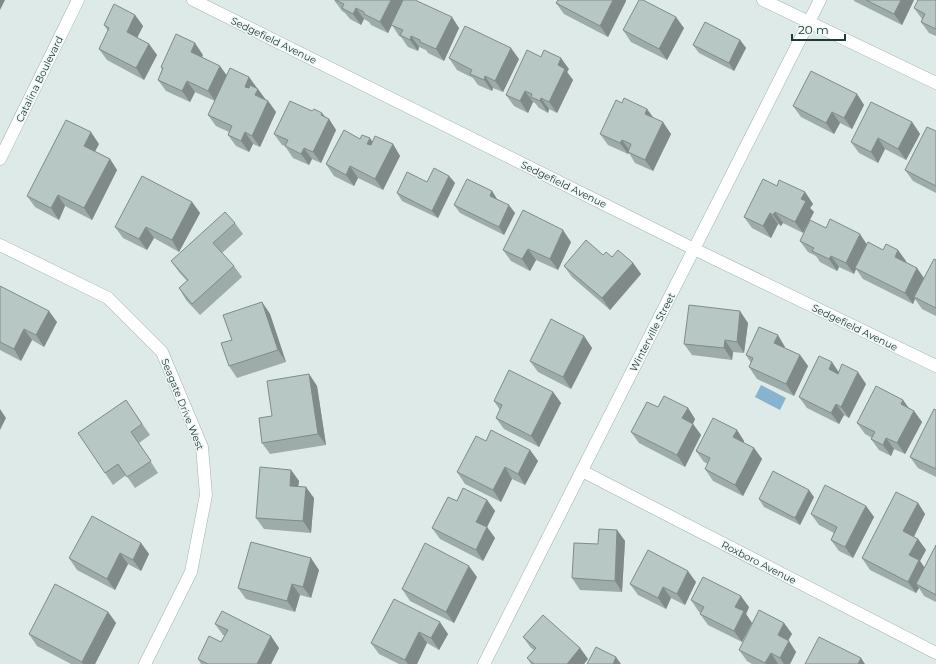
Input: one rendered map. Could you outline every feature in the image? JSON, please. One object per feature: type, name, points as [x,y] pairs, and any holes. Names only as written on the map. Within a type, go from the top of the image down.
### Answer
[{"type":"street","name":"Catalina Boulevard","points":[[0,159],[78,0]]},
{"type":"street","name":"Sedgefield Avenue","points":[[193,0],[694,249],[936,366]]},
{"type":"street","points":[[763,0],[936,83]]},
{"type":"street","name":"Winterville Street","points":[[484,664],[820,0]]},
{"type":"street","name":"Seagate Drive West","points":[[0,245],[108,298],[162,352],[202,447],[206,495],[191,572],[145,664]]},
{"type":"street","name":"Roxboro Avenue","points":[[582,471],[936,653]]},
{"type":"water","points":[[761,385],[786,398],[780,410],[755,397]]},
{"type":"building","points":[[335,0],[391,0],[380,22],[356,8],[353,14],[342,8],[344,4]]},
{"type":"building","points":[[403,0],[415,0],[452,17],[436,49],[411,36],[410,40],[400,35],[403,30],[391,25]]},
{"type":"building","points":[[558,0],[613,0],[600,26],[556,3]]},
{"type":"building","points":[[639,0],[643,0],[676,17],[659,49],[623,30]]},
{"type":"building","points":[[866,0],[901,0],[894,14]]},
{"type":"building","points":[[918,0],[936,0],[936,29],[921,22],[925,14],[914,8]]},
{"type":"building","points":[[114,4],[135,15],[127,32],[149,44],[136,68],[99,49],[109,28],[104,25]]},
{"type":"building","points":[[705,22],[740,40],[729,63],[693,45]]},
{"type":"building","points":[[465,26],[511,48],[495,81],[485,76],[484,80],[470,74],[472,70],[449,58]]},
{"type":"building","points":[[176,34],[195,43],[191,52],[220,66],[208,91],[187,81],[182,91],[158,80],[163,68],[161,67]]},
{"type":"building","points":[[527,50],[541,57],[544,50],[561,58],[558,65],[565,69],[549,102],[541,98],[540,101],[531,97],[532,94],[525,91],[520,101],[506,95]]},
{"type":"building","points":[[230,68],[249,77],[245,87],[249,88],[250,85],[258,89],[255,95],[268,101],[252,136],[245,132],[241,141],[228,135],[232,126],[208,115]]},
{"type":"building","points":[[811,71],[857,94],[844,118],[832,112],[826,123],[793,106]]},
{"type":"building","points":[[624,98],[647,109],[645,114],[663,122],[645,160],[628,152],[631,144],[622,140],[620,143],[600,134],[616,100],[622,103]]},
{"type":"building","points":[[290,101],[312,111],[314,109],[329,119],[313,152],[304,148],[301,154],[285,146],[288,140],[274,134]]},
{"type":"building","points":[[871,102],[912,122],[898,149],[878,138],[871,152],[851,142]]},
{"type":"building","points":[[66,120],[91,132],[84,146],[110,159],[84,208],[58,195],[51,208],[27,196]]},
{"type":"building","points":[[927,127],[936,131],[936,186],[905,170]]},
{"type":"building","points":[[344,130],[360,139],[362,135],[370,138],[367,144],[371,145],[375,136],[393,144],[375,179],[350,166],[346,175],[326,164]]},
{"type":"building","points":[[434,168],[449,176],[432,211],[397,193],[407,172],[427,182]]},
{"type":"building","points":[[142,176],[192,202],[172,240],[146,227],[139,239],[115,227]]},
{"type":"building","points":[[467,179],[492,191],[490,196],[509,205],[499,227],[454,205]]},
{"type":"building","points":[[763,179],[777,186],[779,180],[805,192],[801,199],[806,201],[795,222],[775,212],[773,215],[770,213],[763,226],[744,217]]},
{"type":"building","points":[[523,210],[563,230],[550,259],[528,249],[522,259],[503,250]]},
{"type":"building","points":[[225,212],[235,223],[213,243],[234,266],[192,304],[179,288],[188,280],[171,261]]},
{"type":"building","points":[[830,219],[860,234],[846,263],[831,256],[829,259],[812,251],[814,248],[800,241],[810,220],[826,228]]},
{"type":"building","points":[[586,240],[603,255],[606,252],[612,257],[618,250],[633,263],[602,298],[564,266]]},
{"type":"building","points":[[868,242],[883,250],[886,244],[898,250],[895,257],[917,268],[905,293],[855,268]]},
{"type":"building","points":[[934,259],[936,260],[936,308],[914,297]]},
{"type":"building","points":[[0,286],[49,311],[36,335],[24,329],[14,349],[0,342]]},
{"type":"building","points":[[262,302],[278,350],[229,366],[221,343],[232,340],[223,315]]},
{"type":"building","points":[[689,305],[740,311],[737,342],[725,340],[724,348],[684,344]]},
{"type":"building","points":[[551,319],[584,336],[563,377],[530,361]]},
{"type":"building","points":[[759,327],[778,335],[774,343],[800,355],[786,384],[749,367],[753,358],[746,355]]},
{"type":"building","points":[[819,356],[832,362],[829,369],[838,374],[842,364],[858,372],[841,407],[836,404],[831,413],[799,397]]},
{"type":"building","points":[[509,370],[553,392],[531,436],[496,418],[502,405],[494,401]]},
{"type":"building","points":[[309,374],[318,434],[262,443],[259,418],[272,416],[267,381]]},
{"type":"building","points":[[876,386],[903,400],[901,404],[914,411],[897,443],[886,438],[883,445],[871,439],[875,432],[857,423]]},
{"type":"building","points":[[664,396],[688,408],[682,418],[693,424],[677,455],[631,432],[647,402],[658,407]]},
{"type":"building","points":[[126,400],[142,424],[131,432],[151,461],[127,477],[118,464],[105,473],[78,433]]},
{"type":"building","points":[[934,409],[936,410],[936,469],[910,457]]},
{"type":"building","points":[[713,418],[737,430],[733,437],[754,448],[735,485],[705,469],[710,458],[696,451]]},
{"type":"building","points":[[491,430],[530,450],[518,474],[505,467],[493,490],[457,472],[476,436],[486,441]]},
{"type":"building","points":[[260,467],[291,470],[290,486],[306,487],[303,521],[256,518]]},
{"type":"building","points":[[773,471],[809,490],[795,518],[759,499]]},
{"type":"building","points":[[825,485],[866,506],[845,547],[831,540],[837,527],[811,514]]},
{"type":"building","points":[[463,488],[487,500],[476,522],[487,527],[476,550],[432,528],[448,497],[457,501]]},
{"type":"building","points":[[896,492],[918,503],[903,531],[918,539],[909,555],[919,560],[908,582],[862,558]]},
{"type":"building","points":[[92,516],[141,543],[133,560],[120,553],[107,579],[69,558]]},
{"type":"building","points":[[599,529],[617,530],[615,581],[572,578],[574,543],[598,544]]},
{"type":"building","points":[[251,542],[311,558],[303,587],[292,584],[287,601],[238,588]]},
{"type":"building","points":[[425,543],[469,566],[446,612],[402,589]]},
{"type":"building","points":[[936,545],[936,595],[916,584]]},
{"type":"building","points":[[648,550],[688,571],[677,594],[663,587],[658,598],[630,584]]},
{"type":"building","points":[[703,577],[741,596],[735,607],[744,611],[734,631],[700,614],[704,607],[691,600]]},
{"type":"building","points":[[55,584],[108,612],[82,662],[29,634]]},
{"type":"building","points":[[394,599],[440,622],[431,638],[419,632],[405,660],[371,643]]},
{"type":"building","points":[[759,610],[784,623],[778,635],[789,641],[780,658],[771,653],[765,663],[739,650]]},
{"type":"building","points":[[222,611],[271,636],[257,664],[208,664],[198,659],[209,636],[221,642],[228,630],[215,624]]},
{"type":"building","points":[[543,615],[580,648],[567,664],[534,664],[527,658],[536,648],[523,637]]},
{"type":"building","points":[[819,637],[861,658],[858,664],[805,664]]},
{"type":"building","points":[[596,647],[616,657],[613,664],[587,664]]}]
